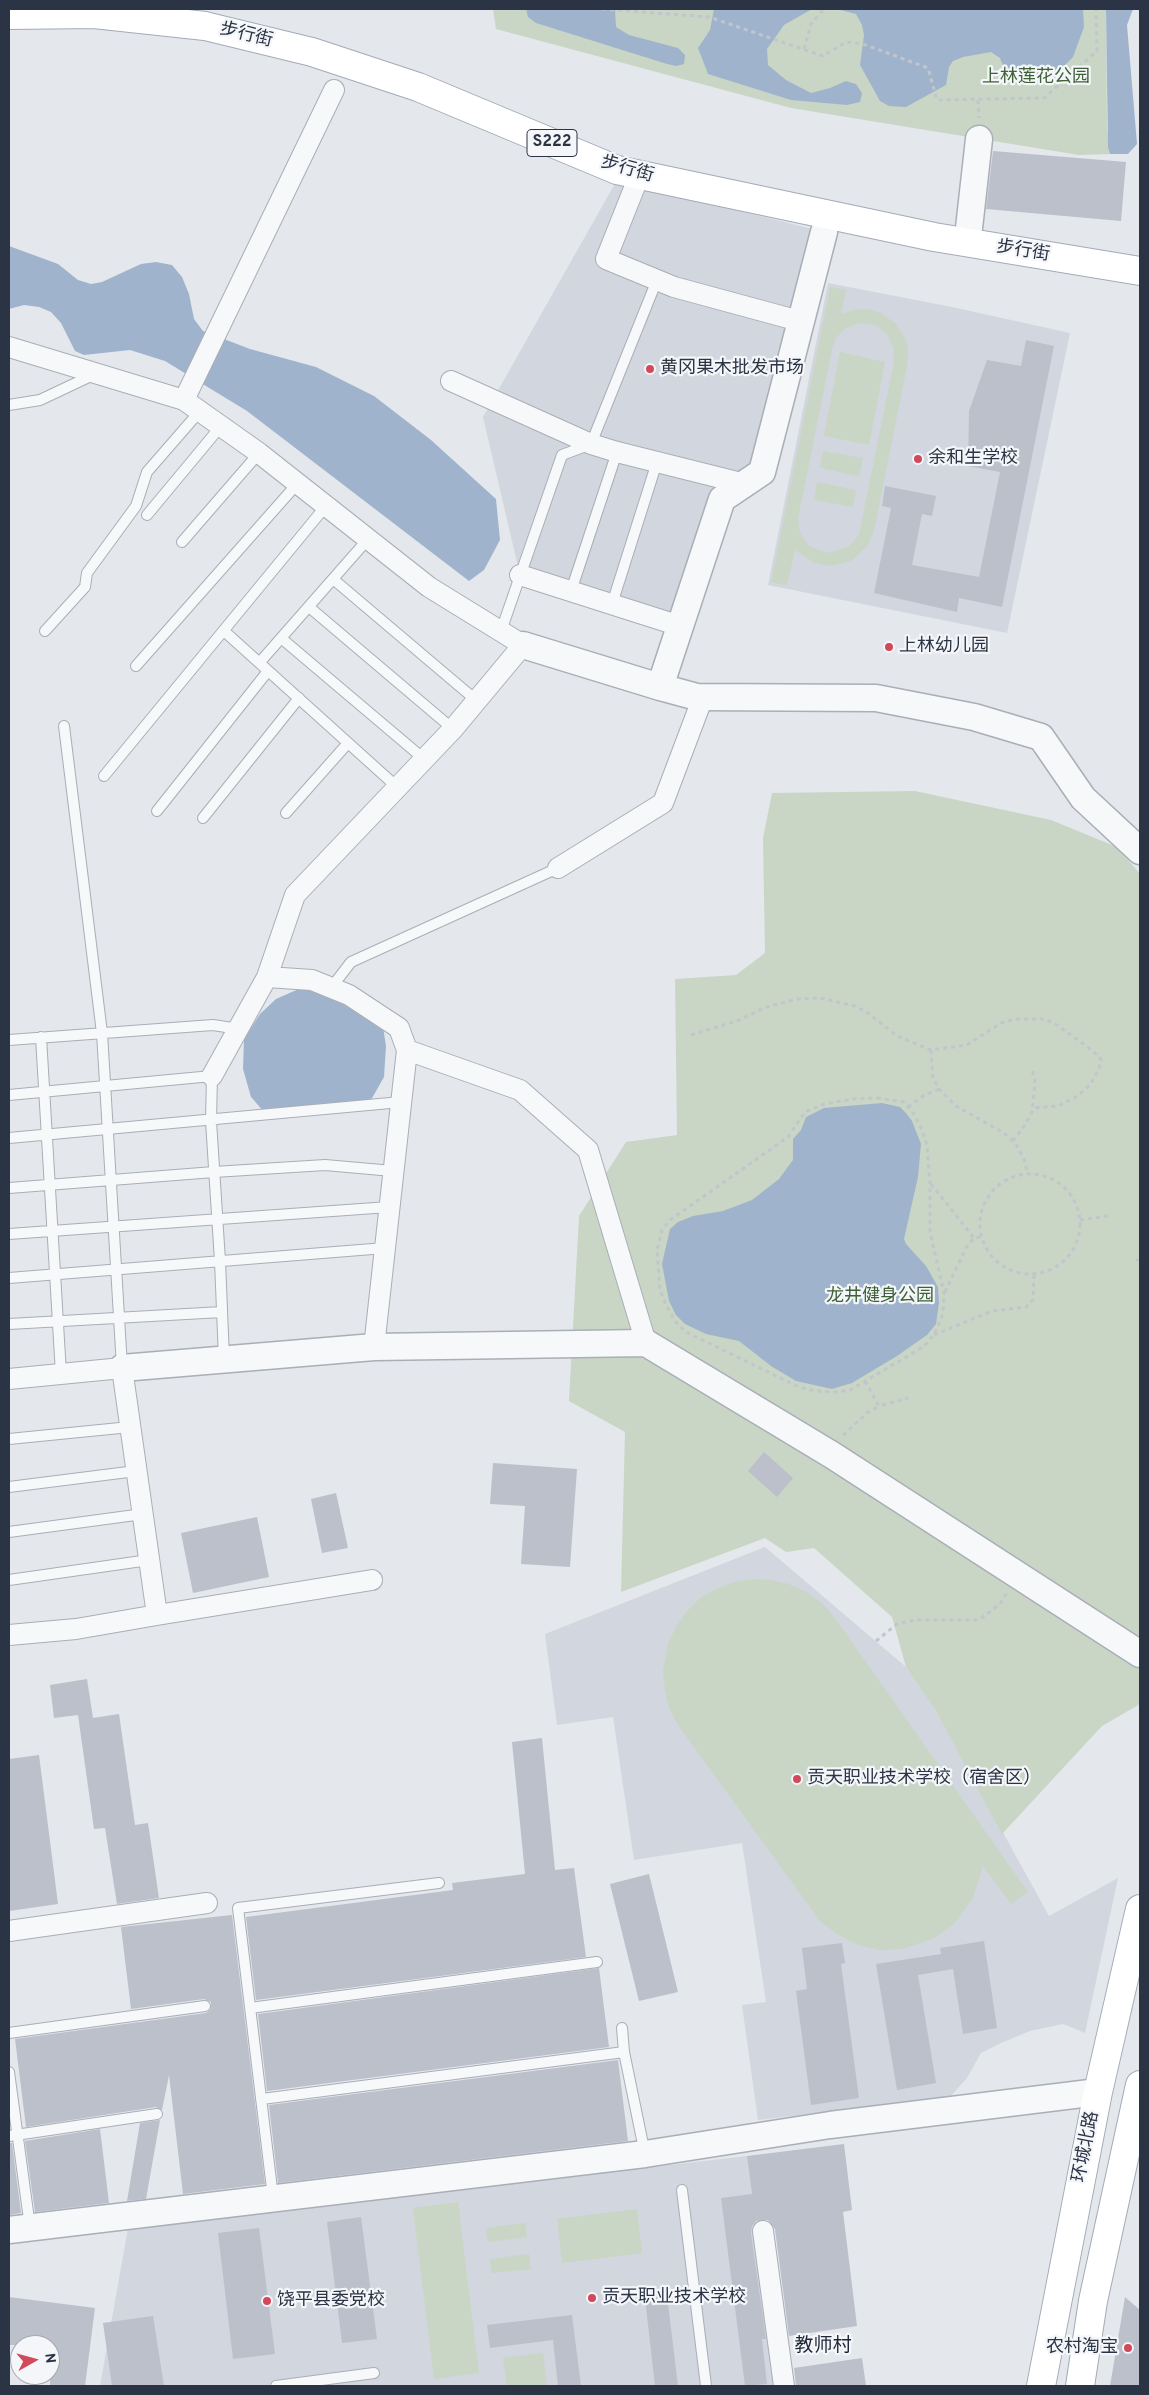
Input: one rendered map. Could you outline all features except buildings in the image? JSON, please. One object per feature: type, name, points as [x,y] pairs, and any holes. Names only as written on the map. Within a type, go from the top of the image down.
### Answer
[{"type":"main road","name":"步行街","points":[[9,15],[94,14],[205,26],[312,52],[418,87],[617,170],[934,237],[1140,271]]},
{"type":"main road","points":[[1101,264],[1121,259],[1140,250]]},
{"type":"main road","name":"环城北路","points":[[1041,2386],[1098,2092],[1140,1909]]},
{"type":"main road","points":[[1080,2386],[1093,2301],[1140,2085]]},
{"type":"street","points":[[192,405],[193,381],[334,90]]},
{"type":"street","points":[[968,237],[979,139]]},
{"type":"street","points":[[635,186],[606,259],[657,280],[803,322]]},
{"type":"street","points":[[660,686],[722,499],[762,472],[803,322],[824,232]]},
{"type":"street","points":[[9,348],[192,405],[259,453],[325,507],[429,587],[523,645],[703,698],[876,698],[974,717],[1041,737],[1083,798],[1140,851]]},
{"type":"street","points":[[451,381],[591,444],[745,484]]},
{"type":"street","points":[[520,575],[680,626]]},
{"type":"street","points":[[212,1076],[267,977],[295,895],[453,728],[523,645]]},
{"type":"street","points":[[558,868],[663,803],[703,698]]},
{"type":"street","points":[[267,977],[312,980],[349,995],[399,1028],[407,1050],[374,1346]]},
{"type":"street","points":[[407,1050],[520,1090],[588,1150],[646,1343]]},
{"type":"street","points":[[9,1379],[374,1346],[646,1343],[832,1455],[1140,1654]]},
{"type":"street","points":[[122,1368],[157,1615]]},
{"type":"street","points":[[9,1635],[76,1629],[372,1580]]},
{"type":"street","points":[[9,1932],[207,1903]]},
{"type":"street","points":[[19,2229],[645,2154],[830,2125],[1098,2092]]},
{"type":"street","points":[[764,2231],[784,2386]]},
{"type":"lane","points":[[501,631],[562,455],[591,444],[657,280]]},
{"type":"lane","points":[[9,405],[40,400],[96,374]]},
{"type":"lane","points":[[45,631],[84,587],[87,573],[136,506],[147,472],[192,405]]},
{"type":"lane","points":[[147,515],[221,426]]},
{"type":"lane","points":[[571,591],[617,452]]},
{"type":"lane","points":[[182,542],[259,453]]},
{"type":"lane","points":[[612,604],[657,462]]},
{"type":"lane","points":[[136,666],[297,484]]},
{"type":"lane","points":[[104,776],[325,507]]},
{"type":"lane","points":[[260,662],[368,539]]},
{"type":"lane","points":[[333,579],[477,701]]},
{"type":"lane","points":[[309,607],[453,728]]},
{"type":"lane","points":[[224,631],[397,787]]},
{"type":"lane","points":[[281,638],[424,758]]},
{"type":"lane","points":[[156,811],[268,671]]},
{"type":"lane","points":[[203,818],[299,698]]},
{"type":"lane","points":[[64,726],[102,1033],[122,1368]]},
{"type":"lane","points":[[286,813],[348,743]]},
{"type":"lane","points":[[330,988],[351,962],[558,868]]},
{"type":"lane","points":[[9,1040],[213,1025],[238,1030]]},
{"type":"lane","points":[[41,1037],[56,1274],[60,1374]]},
{"type":"lane","points":[[9,1095],[212,1076],[211,1121],[224,1360]]},
{"type":"lane","points":[[9,1138],[211,1121],[401,1102]]},
{"type":"lane","points":[[9,1188],[325,1165],[393,1171]]},
{"type":"lane","points":[[9,1234],[389,1207]]},
{"type":"lane","points":[[9,1278],[385,1248]]},
{"type":"lane","points":[[9,1324],[222,1312]]},
{"type":"lane","points":[[9,1439],[130,1427]]},
{"type":"lane","points":[[9,1487],[136,1471]]},
{"type":"lane","points":[[9,1532],[143,1514]]},
{"type":"lane","points":[[9,1580],[149,1560]]},
{"type":"lane","points":[[274,2198],[238,1908],[439,1883]]},
{"type":"lane","points":[[250,2008],[597,1962]]},
{"type":"lane","points":[[9,2033],[205,2006]]},
{"type":"lane","points":[[622,2028],[624,2052],[645,2154]]},
{"type":"lane","points":[[262,2100],[624,2052]]},
{"type":"lane","points":[[9,2072],[19,2229]]},
{"type":"lane","points":[[13,2135],[157,2114]]},
{"type":"lane","points":[[682,2190],[706,2386]]},
{"type":"lane","points":[[276,2386],[374,2373]]},
{"type":"path","points":[[602,9],[709,16],[823,56],[846,42],[863,44],[928,68],[937,100],[1044,98],[1097,51],[1096,9]]},
{"type":"path","points":[[804,49],[811,24],[824,9]]},
{"type":"path","points":[[691,1035],[737,1021],[766,1007],[798,999],[820,998],[855,1006],[868,1013],[896,1036],[931,1050],[967,1045],[1001,1023],[1014,1019],[1045,1019],[1057,1025],[1097,1055],[1101,1059],[1100,1069],[1090,1085],[1076,1097],[1058,1106],[1032,1108]]},
{"type":"path","points":[[931,1050],[933,1078],[939,1090],[956,1106],[1004,1133],[1024,1158],[1028,1174]]},
{"type":"path","points":[[1012,1141],[1025,1125],[1032,1108],[1035,1083],[1032,1068]]},
{"type":"path","points":[[908,1107],[923,1096],[939,1090]]},
{"type":"path","points":[[853,1099],[883,1099],[904,1102],[908,1107],[922,1130],[927,1146],[930,1184],[930,1232],[944,1293],[943,1314],[934,1335],[923,1347],[850,1390],[836,1392],[815,1391],[799,1387],[686,1332],[671,1314],[660,1290],[657,1250],[662,1230],[670,1220],[788,1137],[804,1112],[824,1104],[853,1099]]},
{"type":"path","points":[[1028,1174],[1046,1176],[1059,1182],[1076,1203],[1080,1220],[1077,1244],[1070,1256],[1060,1266],[1048,1272],[1034,1275],[1020,1274],[1007,1269],[995,1261],[981,1237],[980,1223],[982,1210],[988,1197],[996,1187],[1007,1179],[1028,1174]]},
{"type":"path","points":[[930,1184],[974,1238]]},
{"type":"path","points":[[1080,1220],[1108,1216]]},
{"type":"path","points":[[944,1293],[958,1263],[974,1238],[981,1237]]},
{"type":"path","points":[[934,1335],[992,1311],[1026,1307],[1033,1300],[1034,1275]]},
{"type":"path","points":[[865,1381],[879,1406]]},
{"type":"path","points":[[832,1455],[843,1436],[867,1413],[879,1406],[908,1398]]},
{"type":"path","points":[[876,1641],[897,1624],[915,1620],[979,1620],[1000,1604],[1020,1575]]},
{"type":"shaded area","name":"黄冈果木批发市场","points":[[617,180],[824,232],[762,472],[722,499],[680,626],[520,575],[483,417]]},
{"type":"shaded area","name":"余和生学校","points":[[828,283],[952,307],[1070,333],[1007,633],[768,585]]},
{"type":"shaded area","name":"贡天职业技术学校（宿舍区）","points":[[765,1547],[906,1667],[937,1713],[1049,1916],[1118,1878],[1085,2033],[1063,2024],[1030,2031],[1001,2043],[981,2053],[967,2078],[950,2097],[758,2120],[742,2005],[766,2002],[742,1843],[634,1860],[613,1717],[557,1725],[545,1634]]},
{"type":"shaded area","points":[[747,2156],[778,2386],[100,2386],[128,2228]]},
{"type":"green space","name":"上林莲花公园","points":[[493,9],[1106,9],[1107,128],[1110,154],[1079,155],[791,108],[496,29]]},
{"type":"green space","points":[[830,287],[846,290],[841,314],[853,310],[866,309],[879,312],[895,323],[906,340],[908,353],[874,531],[868,545],[851,561],[829,566],[814,563],[795,550],[787,585],[771,582]],"holes":[[[860,323],[875,325],[887,334],[893,347],[894,362],[859,535],[849,546],[829,553],[808,545],[800,533],[798,518],[833,345],[836,338],[846,328]]]},
{"type":"green space","points":[[840,352],[885,362],[869,445],[824,436]]},
{"type":"green space","points":[[823,451],[863,458],[859,476],[820,468]]},
{"type":"green space","points":[[817,482],[856,490],[853,507],[814,500]]},
{"type":"green space","name":"龙井健身公园","points":[[915,791],[1051,820],[1117,847],[1140,874],[1140,1704],[1102,1726],[1002,1834],[937,1713],[906,1667],[892,1617],[814,1548],[786,1552],[765,1538],[621,1592],[625,1432],[569,1401],[579,1216],[626,1142],[677,1135],[675,979],[736,975],[765,953],[763,838],[772,793]]},
{"type":"green space","points":[[752,1579],[771,1580],[789,1584],[806,1592],[823,1604],[837,1621],[1028,1892],[1011,1904],[983,1866],[973,1898],[953,1925],[934,1938],[903,1949],[880,1950],[858,1945],[838,1935],[820,1921],[678,1725],[669,1708],[665,1690],[663,1671],[668,1644],[676,1627],[687,1611],[700,1598],[716,1589],[734,1582]]},
{"type":"green space","points":[[458,2202],[479,2373],[434,2379],[413,2208]]},
{"type":"green space","points":[[637,2209],[642,2253],[562,2263],[557,2219]]},
{"type":"green space","points":[[525,2223],[527,2237],[488,2242],[486,2228]]},
{"type":"green space","points":[[529,2254],[531,2269],[492,2273],[490,2259]]},
{"type":"green space","points":[[543,2353],[547,2386],[507,2386],[503,2358]]},
{"type":"water","points":[[526,9],[615,9],[616,27],[629,35],[678,48],[685,55],[684,64],[676,66],[667,64],[536,23],[528,17]]},
{"type":"water","points":[[714,9],[812,9],[784,25],[767,49],[768,65],[786,80],[811,93],[846,81],[856,84],[862,93],[860,102],[847,105],[791,100],[708,74],[698,48],[710,30]]},
{"type":"water","points":[[837,9],[1083,9],[1084,27],[1073,57],[1059,71],[1034,81],[1012,84],[1002,80],[1004,68],[1000,58],[991,52],[963,57],[953,61],[949,67],[946,85],[906,107],[889,106],[880,101],[860,65],[864,35],[862,25],[856,14]]},
{"type":"water","points":[[1106,9],[1133,9],[1127,25],[1137,144],[1128,154],[1110,154],[1108,147]]},
{"type":"water","points":[[9,246],[58,264],[78,280],[91,284],[102,282],[141,264],[156,262],[172,265],[182,277],[189,294],[194,319],[203,331],[250,349],[316,367],[374,396],[431,440],[496,499],[500,540],[484,570],[469,581],[247,411],[165,361],[130,350],[84,355],[75,351],[61,323],[51,312],[39,307],[24,305],[9,309]]},
{"type":"water","points":[[301,988],[326,991],[383,1027],[386,1046],[384,1077],[371,1100],[265,1113],[251,1097],[243,1069],[244,1039],[260,1014],[276,999]]},
{"type":"water","points":[[882,1103],[900,1107],[906,1113],[912,1121],[921,1144],[918,1177],[904,1239],[906,1244],[926,1266],[938,1287],[939,1303],[936,1324],[927,1335],[897,1356],[852,1383],[832,1389],[796,1381],[771,1366],[739,1341],[706,1334],[685,1324],[676,1315],[669,1301],[662,1264],[670,1229],[678,1222],[693,1216],[723,1211],[752,1200],[779,1179],[793,1160],[793,1139],[801,1130],[806,1117],[824,1108]]},
{"type":"place","name":"黄冈果木批发市场","points":[[650,369]]},
{"type":"place","name":"余和生学校","points":[[918,459]]},
{"type":"place","name":"上林幼儿园","points":[[889,647]]},
{"type":"place","name":"贡天职业技术学校（宿舍区）","points":[[797,1779]]},
{"type":"place","name":"贡天职业技术学校","points":[[592,2298]]},
{"type":"place","name":"饶平县委党校","points":[[267,2301]]},
{"type":"place","name":"农村淘宝","points":[[1128,2348]]},
{"type":"district","name":"教师村","points":[[823,2347]]}]
